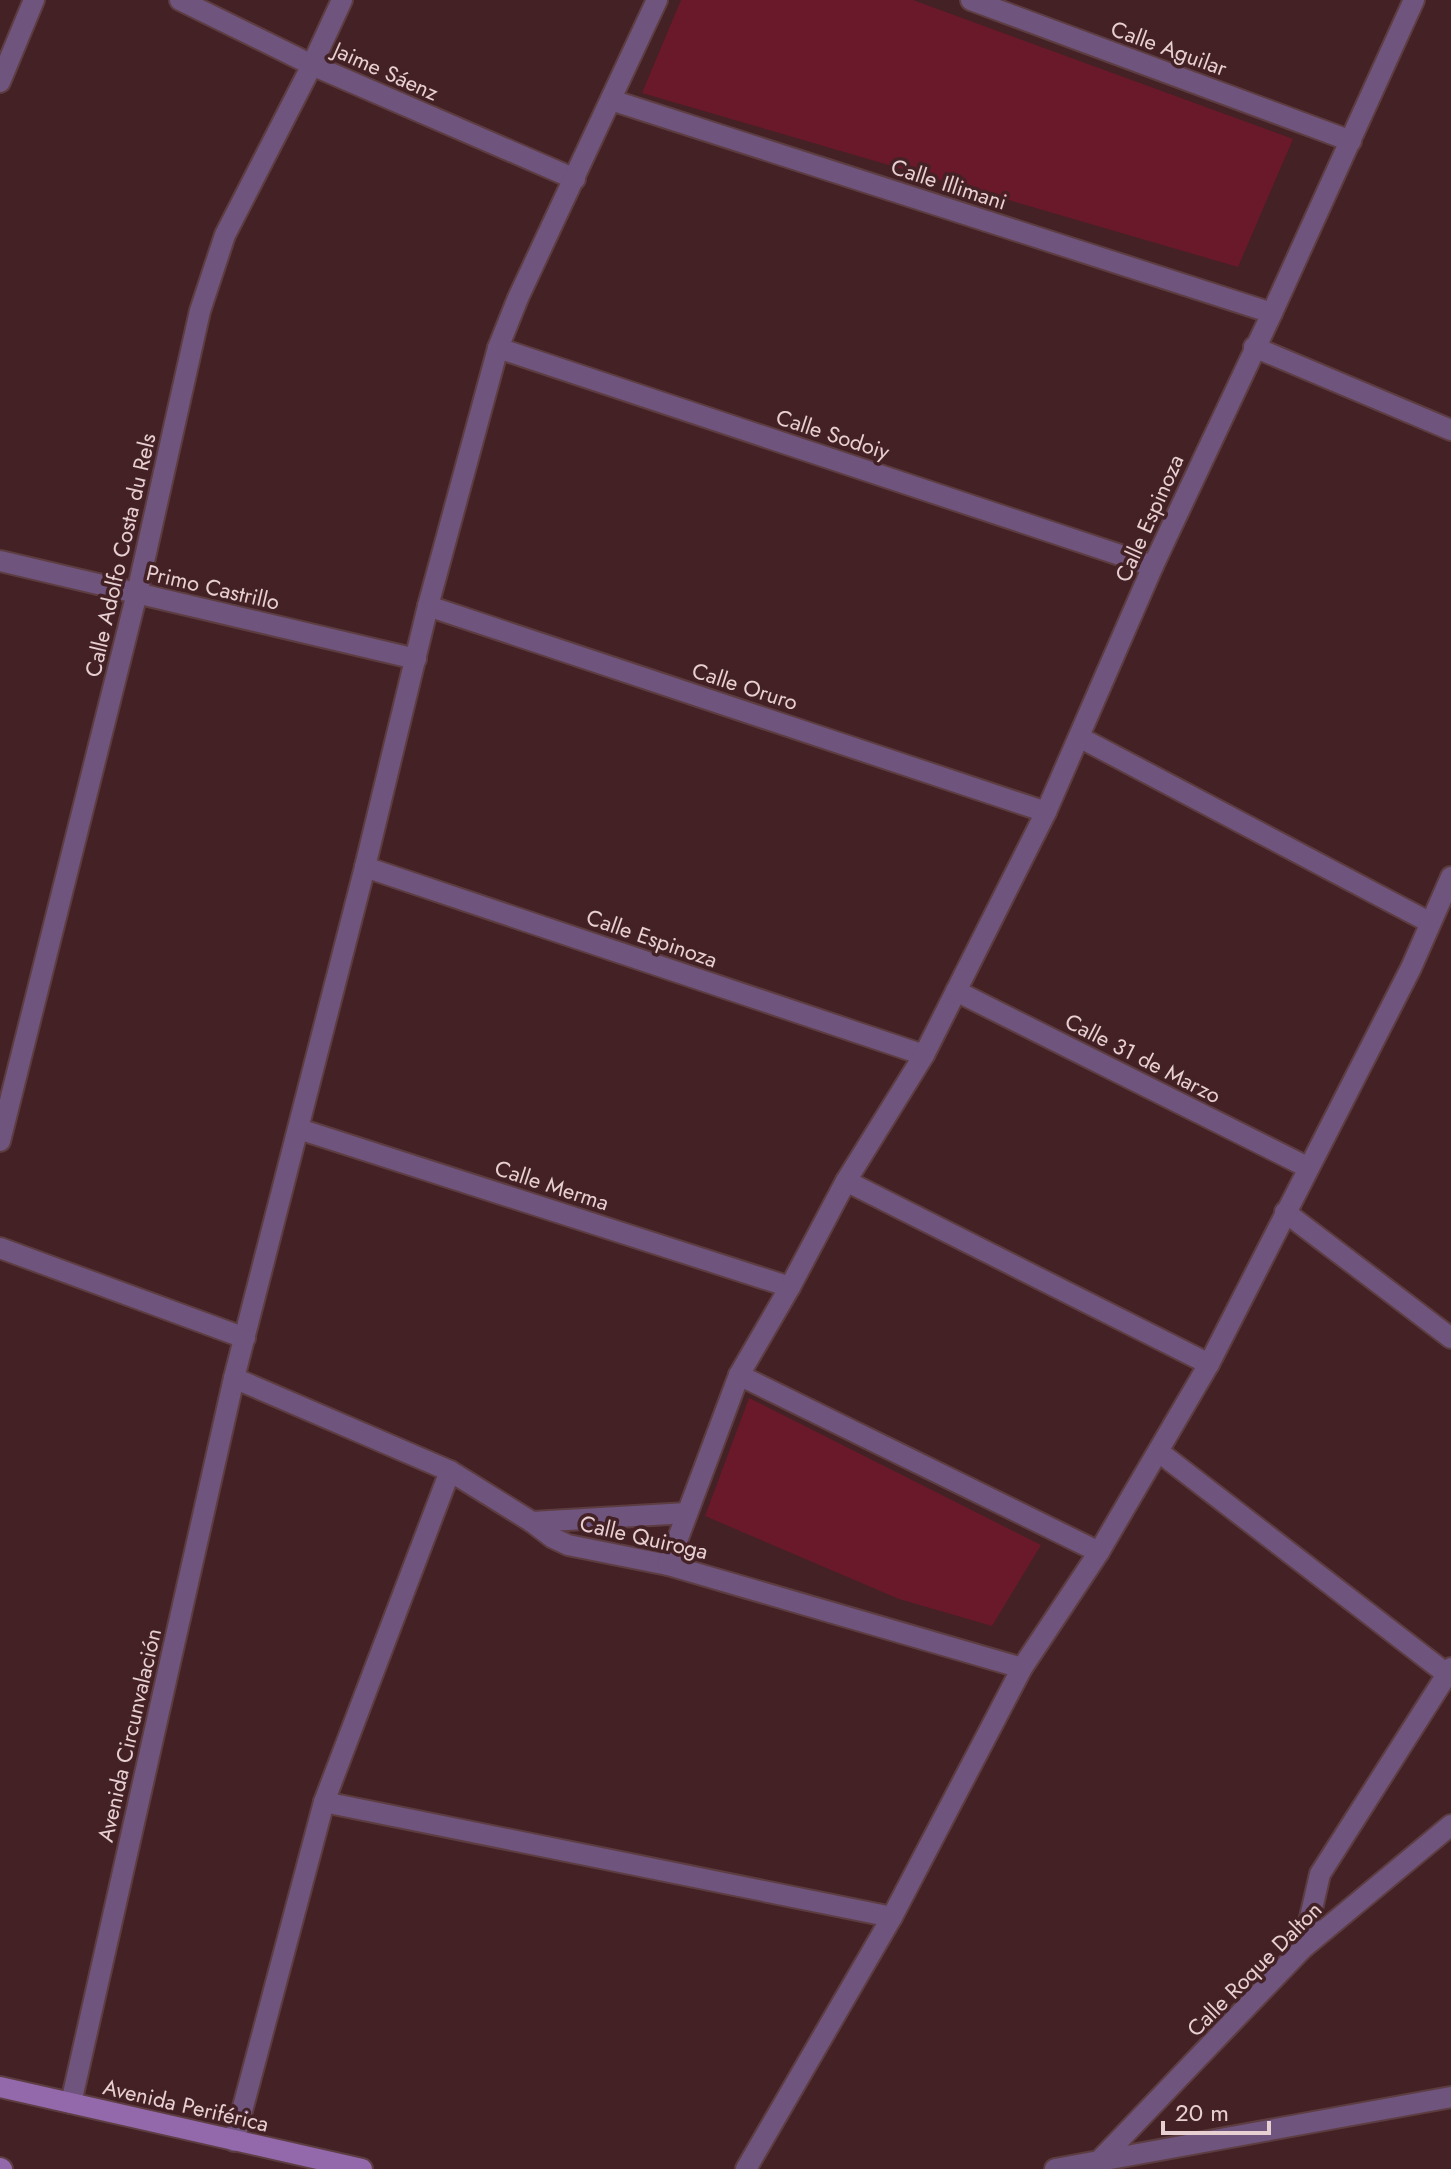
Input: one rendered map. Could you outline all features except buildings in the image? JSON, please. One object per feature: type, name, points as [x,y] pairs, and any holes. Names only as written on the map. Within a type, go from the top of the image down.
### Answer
[{"type":"street","points":[[0,82],[34,0]]},
{"type":"street","name":"Jaime Sáenz","points":[[180,0],[312,65],[575,179]]},
{"type":"street","name":"Calle Adolfo Costa du Rels","points":[[0,1141],[137,593],[200,311],[225,235],[342,0]]},
{"type":"street","name":"Avenida Circunvalación","points":[[71,2103],[234,1378],[365,867],[428,606],[498,348],[518,298],[657,0]]},
{"type":"street","name":"Calle Aguilar","points":[[971,0],[1351,141]]},
{"type":"street","name":"Calle Espinoza","points":[[668,1565],[739,1375],[846,1181],[924,1055],[1046,812],[1153,566],[1414,0]]},
{"type":"street","name":"Calle Illimani","points":[[611,100],[1272,313]]},
{"type":"street","points":[[1254,347],[1451,430]]},
{"type":"street","name":"Calle Sodoiy","points":[[498,348],[1153,566]]},
{"type":"street","name":"Primo Castrillo","points":[[0,561],[416,659]]},
{"type":"street","name":"Calle Oruro","points":[[428,606],[1046,812]]},
{"type":"street","points":[[1079,737],[1429,922]]},
{"type":"street","name":"Calle Espinoza","points":[[365,867],[924,1055]]},
{"type":"street","points":[[746,2169],[892,1917],[1022,1668],[1099,1552],[1209,1364],[1411,968],[1451,877]]},
{"type":"street","name":"Calle 31 de Marzo","points":[[956,991],[1307,1167]]},
{"type":"street","name":"Calle Merma","points":[[299,1129],[790,1287]]},
{"type":"street","points":[[846,1181],[1209,1364]]},
{"type":"street","points":[[1285,1212],[1451,1338]]},
{"type":"street","points":[[0,1248],[245,1338]]},
{"type":"street","points":[[739,1375],[1099,1552]]},
{"type":"street","name":"Calle Quiroga","points":[[234,1378],[450,1471],[568,1545],[668,1565],[1022,1668]]},
{"type":"street","points":[[1159,1452],[1449,1671],[1320,1874],[1303,1948]]},
{"type":"street","points":[[234,2141],[324,1802],[450,1471]]},
{"type":"street","points":[[532,1522],[687,1513]]},
{"type":"street","points":[[324,1802],[892,1917]]},
{"type":"street","name":"Calle Roque Dalton","points":[[1101,2159],[1303,1948],[1451,1825]]},
{"type":"street","name":"Avenida Periférica","points":[[0,2087],[362,2169]]},
{"type":"street","points":[[1055,2169],[1451,2097]]},
{"type":"shaded area","points":[[681,0],[913,0],[1293,139],[1238,267],[642,93]]},
{"type":"shaded area","points":[[749,1398],[1041,1545],[992,1626],[899,1599],[705,1516]]}]
